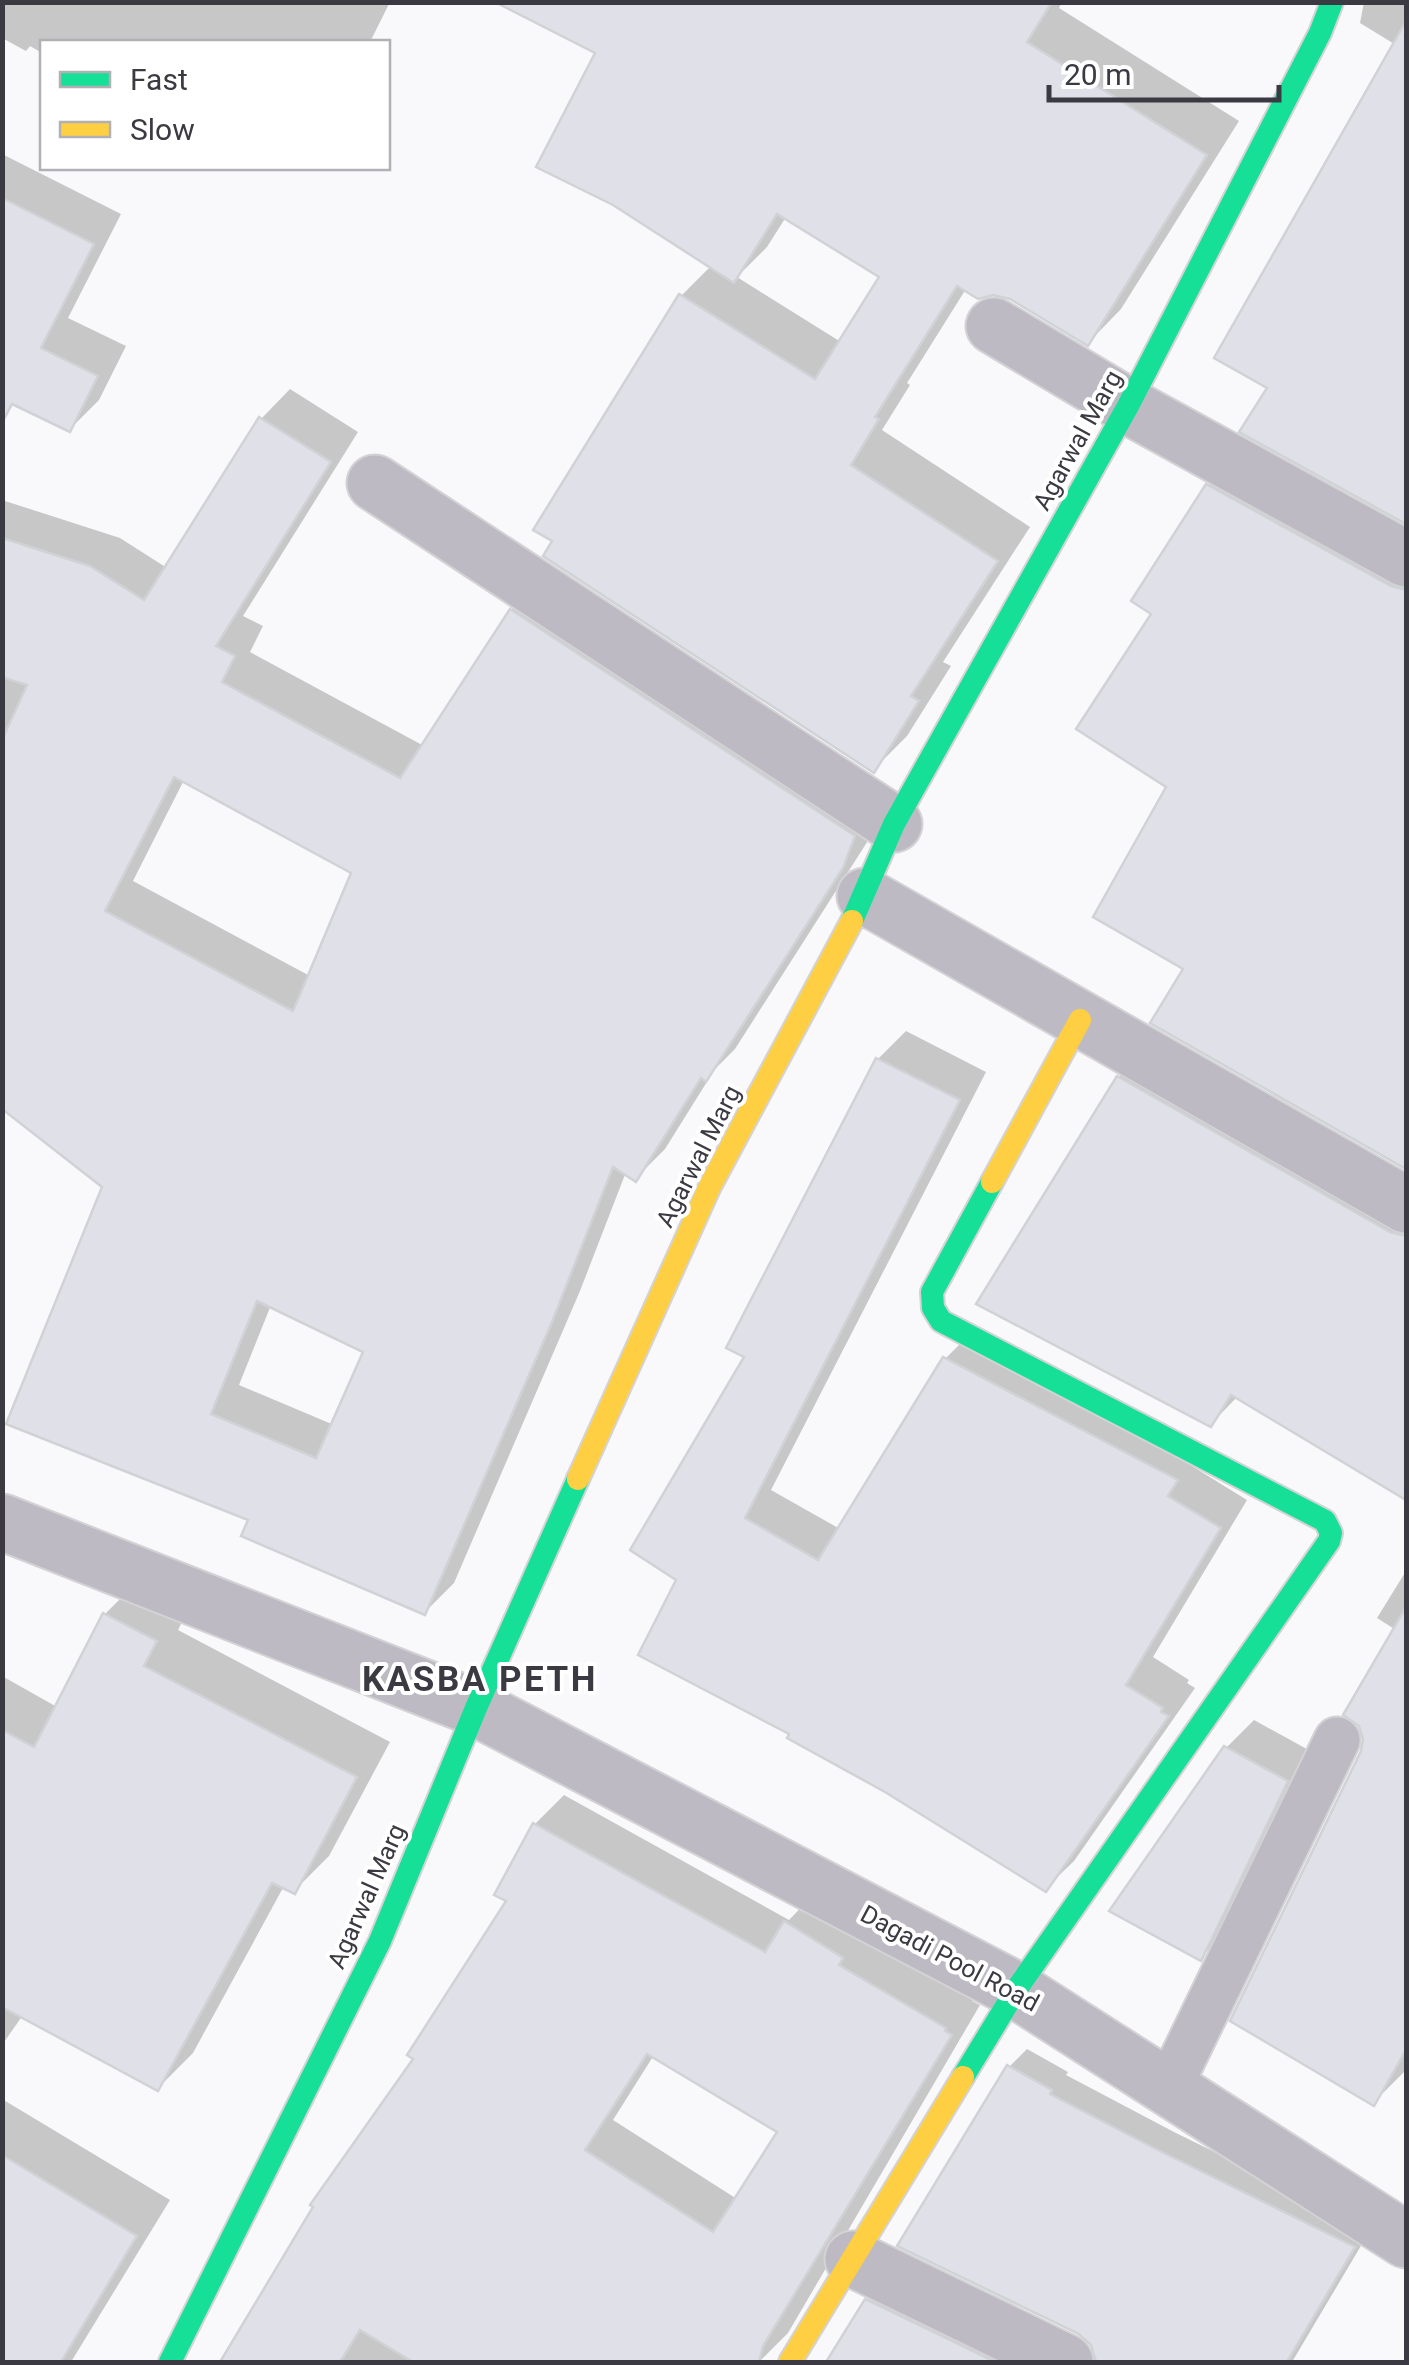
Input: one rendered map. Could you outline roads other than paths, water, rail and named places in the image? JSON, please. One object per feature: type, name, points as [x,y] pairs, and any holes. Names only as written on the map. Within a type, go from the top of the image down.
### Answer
[{"type":"street","name":"Agarwal Marg","points":[[170,2362],[380,1940],[476,1708],[710,1186],[864,896],[894,824],[1128,406],[1320,33],[1332,2]]},
{"type":"street","points":[[994,326],[1128,406],[1406,560]]},
{"type":"street","points":[[375,483],[894,824]]},
{"type":"street","points":[[864,896],[1406,1206]]},
{"type":"street","points":[[790,2362],[1016,1990],[1331,1533],[1325,1522],[935,1314],[932,1292],[1080,1020]]},
{"type":"street","name":"Dagadi Pool Road","points":[[2,1522],[476,1708],[1016,1990],[1406,2240]]},
{"type":"street","points":[[853,2259],[1065,2362]]},
{"type":"lane","points":[[1169,2087],[1337,1740]]},
{"type":"district","name":"KASBA PETH","points":[[480,1679]]}]
